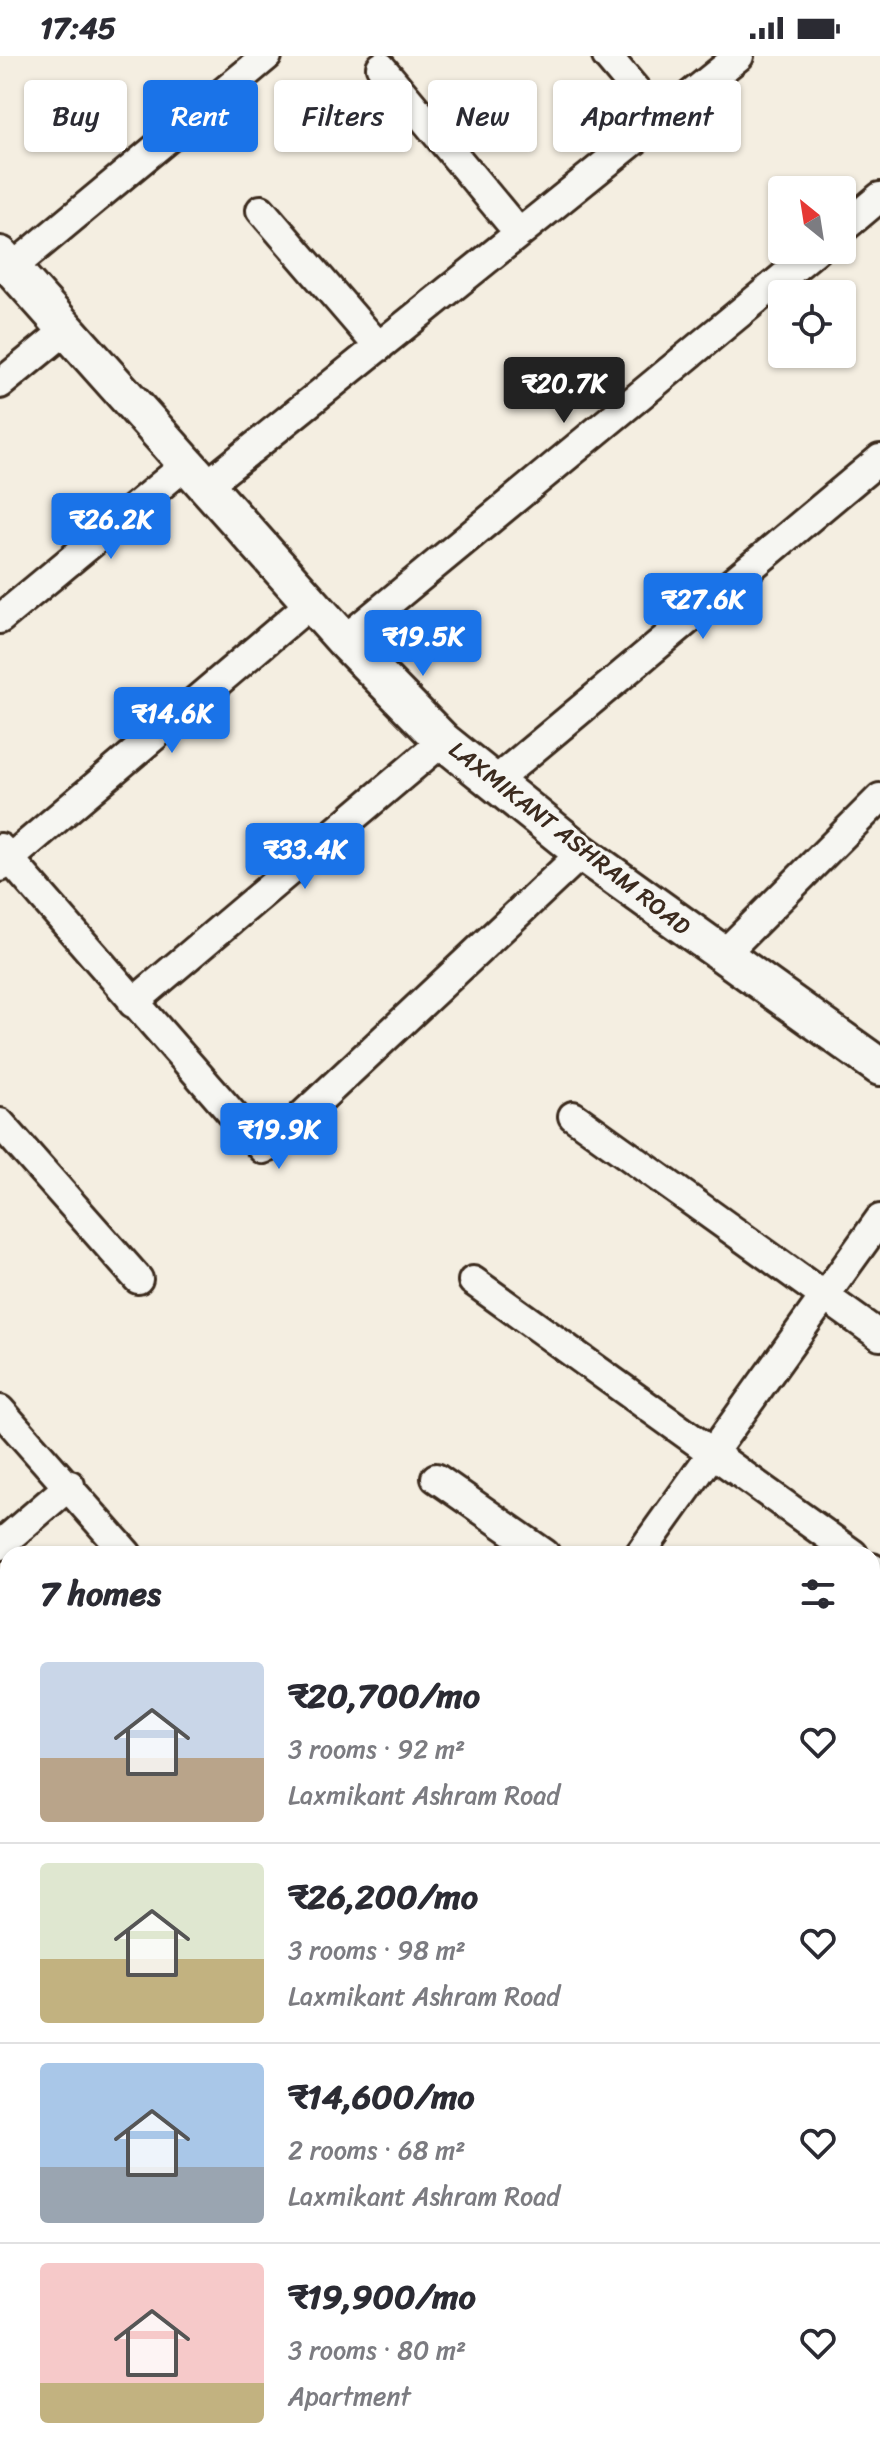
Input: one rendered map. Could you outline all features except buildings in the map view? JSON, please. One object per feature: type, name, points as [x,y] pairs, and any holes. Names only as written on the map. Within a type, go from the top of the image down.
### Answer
[{"type":"street","points":[[6,261],[267,56]]},
{"type":"street","points":[[607,56],[627,80]]},
{"type":"street","points":[[709,80],[739,56]]},
{"type":"street","points":[[381,67],[519,233]]},
{"type":"street","points":[[0,619],[197,474],[379,347],[619,152]]},
{"type":"street","points":[[856,220],[876,207]]},
{"type":"street","points":[[261,210],[379,347]]},
{"type":"street","name":"LAXMIKANT ASHRAM ROAD","points":[[6,261],[344,640],[443,741],[582,853],[723,955],[877,1059]]},
{"type":"street","points":[[344,640],[799,264]]},
{"type":"street","points":[[0,384],[66,330]]},
{"type":"street","points":[[493,783],[880,459]]},
{"type":"street","points":[[311,603],[3,858],[256,1145],[263,1149],[269,1147],[582,853]]},
{"type":"street","points":[[133,1003],[443,741]]},
{"type":"street","points":[[723,955],[880,798]]},
{"type":"street","points":[[573,1116],[880,1336]]},
{"type":"street","points":[[0,1123],[138,1279]]},
{"type":"street","points":[[646,1546],[880,1219]]},
{"type":"street","points":[[473,1281],[842,1546]]},
{"type":"street","points":[[0,1410],[70,1485],[120,1546]]},
{"type":"street","points":[[436,1478],[534,1546]]},
{"type":"street","points":[[0,1545],[70,1485]]}]
